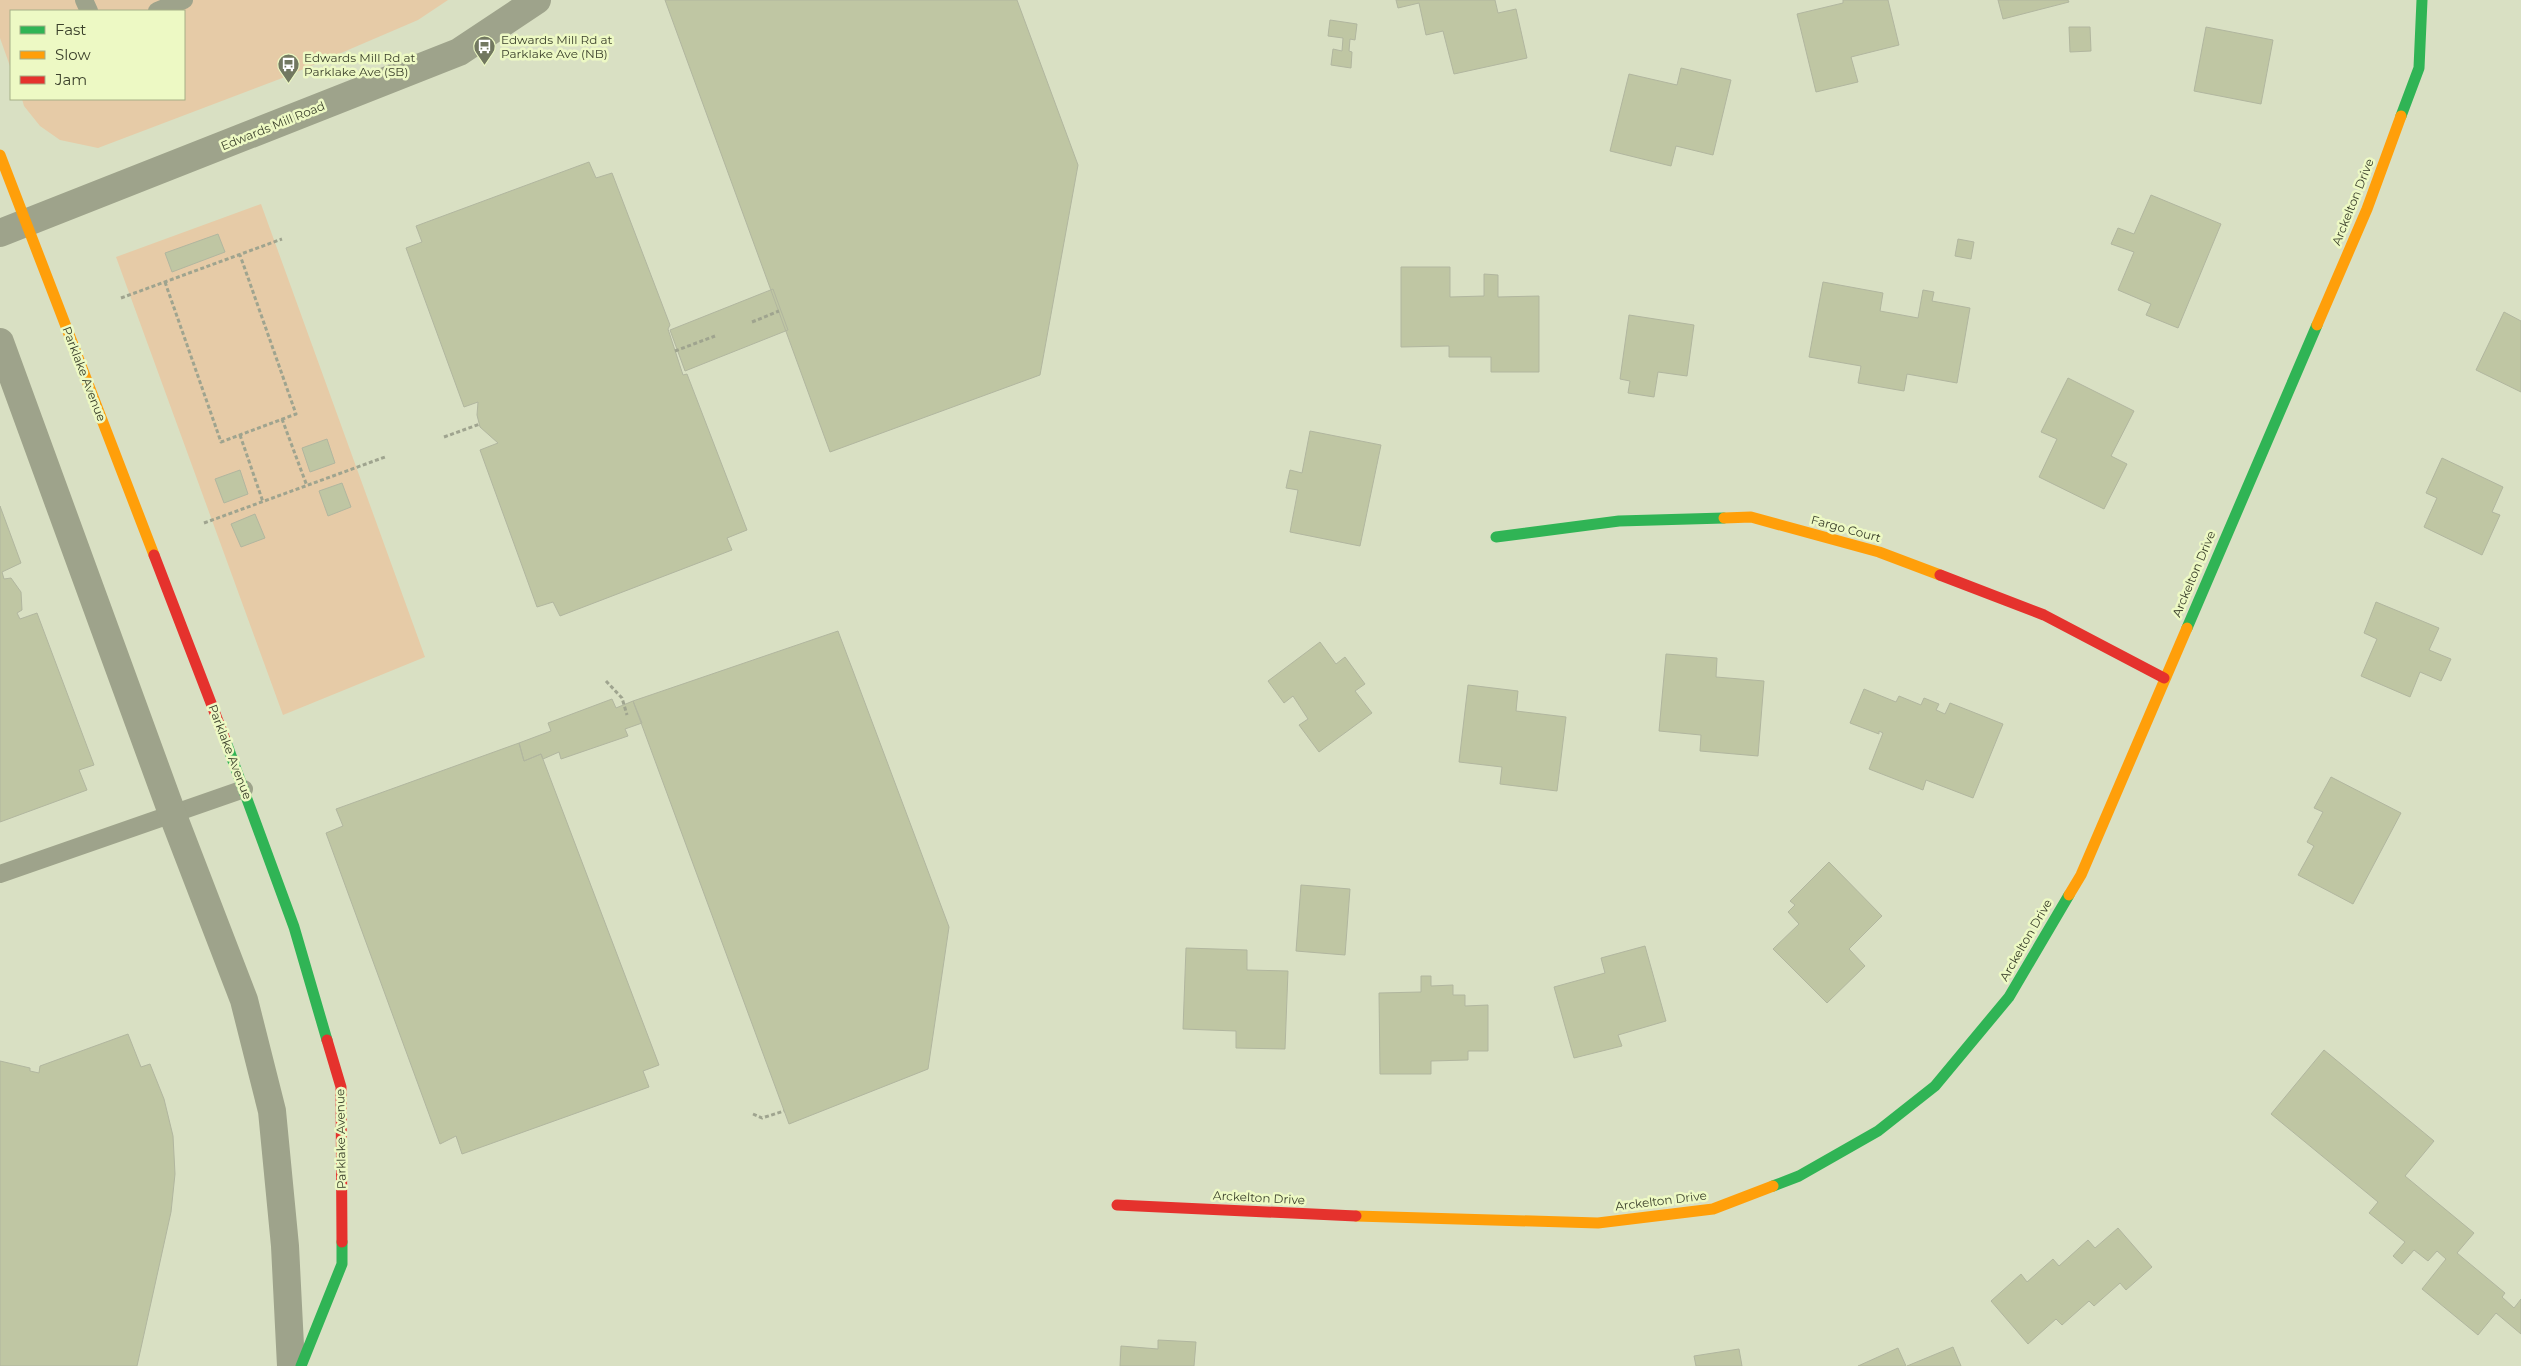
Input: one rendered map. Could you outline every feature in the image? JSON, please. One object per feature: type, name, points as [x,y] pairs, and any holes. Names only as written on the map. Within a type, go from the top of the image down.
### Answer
[{"type":"street","name":"Edwards Mill Road","points":[[0,232],[25,224],[459,52],[537,0]]},
{"type":"street","name":"Arckelton Drive","points":[[1117,1205],[1438,1220],[1598,1223],[1714,1209],[1799,1176],[1878,1132],[1935,1086],[2009,997],[2080,875],[2367,209],[2419,68],[2422,0]]},
{"type":"street","name":"Parklake Avenue","points":[[0,155],[244,788],[294,927],[341,1087],[342,1264],[301,1366]]},
{"type":"street","points":[[0,342],[172,813],[244,1000],[272,1111],[285,1246],[291,1366]]},
{"type":"street","name":"Fargo Court","points":[[1496,537],[1619,521],[1751,517],[1879,552],[2044,615],[2164,678]]},
{"type":"lane","points":[[160,10],[184,0]]},
{"type":"lane","points":[[0,874],[244,788]]},
{"type":"path","points":[[121,298],[282,239]]},
{"type":"path","points":[[165,282],[221,442],[296,414],[240,255]]},
{"type":"path","points":[[752,322],[779,311]]},
{"type":"path","points":[[675,351],[715,336]]},
{"type":"path","points":[[282,419],[307,486]]},
{"type":"path","points":[[444,437],[480,424]]},
{"type":"path","points":[[240,435],[263,502]]},
{"type":"path","points":[[204,523],[385,457]]},
{"type":"path","points":[[606,681],[622,698],[628,715]]},
{"type":"path","points":[[753,1114],[762,1118],[784,1111]]},
{"type":"shaded area","points":[[0,0],[448,0],[418,20],[285,77],[98,148],[60,140],[40,126],[24,106],[22,100],[185,100],[185,10],[10,10],[10,66],[0,38]]},
{"type":"shaded area","points":[[261,204],[425,657],[283,715],[116,257]]},
{"type":"building","points":[[665,0],[1017,0],[1078,165],[1040,375],[830,452]]},
{"type":"building","points":[[1396,0],[1495,0],[1498,13],[1516,9],[1527,58],[1454,74],[1443,31],[1426,35],[1419,3],[1398,8]]},
{"type":"building","points":[[1843,0],[1888,0],[1899,45],[1851,57],[1858,82],[1816,92],[1797,14],[1843,3]]},
{"type":"building","points":[[1998,0],[2068,0],[2069,2],[2003,19]]},
{"type":"building","points":[[1330,20],[1357,24],[1355,40],[1350,39],[1349,51],[1352,52],[1351,68],[1331,65],[1333,49],[1342,51],[1343,38],[1328,36]]},
{"type":"building","points":[[2069,27],[2090,27],[2091,51],[2070,52]]},
{"type":"building","points":[[2206,27],[2273,40],[2261,104],[2194,91]]},
{"type":"building","points":[[1681,68],[1731,80],[1713,155],[1676,146],[1671,166],[1610,151],[1629,74],[1677,85]]},
{"type":"building","points":[[589,162],[596,178],[612,173],[670,325],[668,329],[683,375],[687,374],[747,530],[727,538],[732,550],[560,616],[553,602],[537,607],[480,450],[498,443],[480,427],[477,415],[478,402],[464,407],[406,248],[422,242],[416,226]]},
{"type":"building","points":[[2151,195],[2221,224],[2178,328],[2146,315],[2151,304],[2118,290],[2134,252],[2111,244],[2118,228],[2134,234]]},
{"type":"building","points":[[218,234],[225,252],[172,272],[165,253]]},
{"type":"building","points":[[1958,239],[1974,242],[1971,259],[1955,256]]},
{"type":"building","points":[[1401,267],[1450,267],[1450,297],[1484,296],[1484,274],[1498,275],[1498,297],[1539,296],[1539,372],[1491,372],[1491,357],[1449,357],[1449,346],[1401,347]]},
{"type":"building","points":[[1823,282],[1883,293],[1880,311],[1918,318],[1923,290],[1934,292],[1932,301],[1970,308],[1957,383],[1907,374],[1904,391],[1858,383],[1861,366],[1809,357]]},
{"type":"building","points":[[773,289],[788,330],[685,371],[670,330]]},
{"type":"building","points":[[2504,312],[2521,321],[2521,392],[2476,370]]},
{"type":"building","points":[[1629,315],[1694,325],[1687,376],[1658,372],[1654,397],[1628,393],[1630,381],[1620,379]]},
{"type":"building","points":[[2068,378],[2134,411],[2111,456],[2127,464],[2104,509],[2039,477],[2057,439],[2041,432]]},
{"type":"building","points":[[1310,431],[1381,445],[1360,546],[1290,532],[1298,490],[1286,488],[1290,470],[1302,473]]},
{"type":"building","points":[[327,439],[335,463],[310,472],[302,448]]},
{"type":"building","points":[[2442,458],[2503,487],[2492,512],[2500,515],[2482,555],[2424,527],[2437,498],[2426,493]]},
{"type":"building","points":[[240,470],[248,494],[224,503],[215,479]]},
{"type":"building","points":[[342,483],[351,507],[328,516],[319,491]]},
{"type":"building","points":[[0,506],[21,563],[2,572],[4,579],[11,578],[21,592],[22,610],[17,613],[20,619],[37,613],[94,765],[79,770],[87,790],[0,822]]},
{"type":"building","points":[[255,514],[265,538],[241,547],[231,524]]},
{"type":"building","points":[[2376,602],[2439,628],[2429,650],[2451,659],[2441,681],[2420,672],[2410,697],[2361,676],[2377,639],[2364,633]]},
{"type":"building","points":[[838,631],[949,927],[928,1069],[789,1124],[633,701]]},
{"type":"building","points":[[1320,642],[1336,664],[1345,657],[1365,684],[1355,691],[1372,713],[1319,752],[1299,725],[1308,719],[1293,696],[1284,703],[1268,681]]},
{"type":"building","points":[[1666,654],[1717,658],[1716,677],[1764,681],[1758,756],[1700,751],[1701,735],[1659,731]]},
{"type":"building","points":[[1468,685],[1518,691],[1516,711],[1566,717],[1557,791],[1500,784],[1502,767],[1459,762]]},
{"type":"building","points":[[1864,689],[1896,702],[1899,696],[1921,705],[1924,698],[1939,704],[1936,710],[1945,714],[1950,703],[2003,724],[1973,798],[1926,780],[1923,790],[1869,769],[1883,733],[1879,731],[1879,734],[1850,723]]},
{"type":"building","points":[[612,699],[616,708],[633,701],[642,723],[625,729],[628,736],[561,759],[559,752],[543,759],[541,754],[524,761],[519,743],[551,731],[548,723]]},
{"type":"building","points":[[519,743],[524,761],[541,754],[659,1065],[643,1071],[649,1087],[462,1154],[456,1136],[440,1144],[326,833],[343,826],[336,809]]},
{"type":"building","points":[[2331,777],[2401,813],[2353,904],[2298,875],[2314,846],[2307,842],[2323,812],[2314,808]]},
{"type":"building","points":[[1829,862],[1882,916],[1849,949],[1865,966],[1827,1003],[1773,949],[1799,924],[1788,912],[1795,905],[1790,901]]},
{"type":"building","points":[[1301,885],[1350,889],[1345,955],[1296,951]]},
{"type":"building","points":[[1645,946],[1666,1021],[1618,1035],[1622,1046],[1574,1058],[1554,987],[1605,973],[1601,958]]},
{"type":"building","points":[[1186,948],[1247,950],[1247,970],[1288,971],[1285,1049],[1236,1048],[1236,1031],[1183,1029]]},
{"type":"building","points":[[1421,976],[1431,976],[1431,986],[1453,985],[1453,995],[1465,995],[1465,1006],[1488,1005],[1488,1051],[1468,1051],[1468,1060],[1431,1061],[1431,1074],[1380,1074],[1379,993],[1421,992]]},
{"type":"building","points":[[128,1034],[141,1067],[150,1064],[164,1099],[173,1136],[175,1174],[171,1212],[137,1366],[0,1366],[0,1061],[30,1068],[30,1071],[39,1073],[40,1066]]},
{"type":"building","points":[[2324,1050],[2434,1141],[2405,1176],[2474,1233],[2457,1253],[2505,1293],[2502,1297],[2514,1308],[2521,1299],[2521,1334],[2496,1313],[2478,1335],[2422,1289],[2446,1259],[2437,1251],[2428,1261],[2414,1250],[2402,1264],[2393,1256],[2405,1242],[2369,1213],[2378,1202],[2271,1114]]},
{"type":"building","points":[[2118,1228],[2152,1267],[2126,1290],[2120,1283],[2094,1306],[2089,1301],[2062,1325],[2056,1319],[2028,1344],[1991,1301],[2021,1274],[2027,1282],[2053,1259],[2059,1266],[2088,1240],[2095,1248]]},
{"type":"building","points":[[1158,1340],[1196,1342],[1194,1366],[1120,1366],[1121,1346],[1158,1349]]},
{"type":"building","points":[[1953,1347],[1961,1366],[1907,1366]]},
{"type":"building","points":[[1898,1348],[1906,1366],[1858,1366]]},
{"type":"building","points":[[1739,1349],[1742,1366],[1696,1366],[1694,1356]]},
{"type":"traffic: fast","points":[[2401,116],[2419,68],[2422,0]]},
{"type":"traffic: fast","points":[[2187,628],[2317,325]]},
{"type":"traffic: fast","points":[[1496,537],[1619,521],[1724,518]]},
{"type":"traffic: fast","points":[[226,742],[294,927],[327,1040]]},
{"type":"traffic: fast","points":[[1773,1186],[1799,1176],[1878,1131],[1935,1086],[2009,997],[2069,895]]},
{"type":"traffic: fast","points":[[301,1366],[342,1264],[342,1242]]},
{"type":"traffic: slow","points":[[2317,325],[2367,209],[2401,116]]},
{"type":"traffic: slow","points":[[0,155],[154,555]]},
{"type":"traffic: slow","points":[[1724,518],[1751,517],[1879,552],[1940,575]]},
{"type":"traffic: slow","points":[[2069,895],[2081,875],[2187,628]]},
{"type":"traffic: slow","points":[[1356,1216],[1598,1223],[1713,1209],[1773,1186]]},
{"type":"traffic: jam","points":[[154,555],[226,742]]},
{"type":"traffic: jam","points":[[1940,575],[2044,615],[2164,678]]},
{"type":"traffic: jam","points":[[327,1040],[341,1087],[342,1242]]},
{"type":"traffic: jam","points":[[1117,1205],[1356,1216]]},
{"type":"place","name":"Edwards Mill Rd at Parklake Ave (NB)","points":[[485,66]]},
{"type":"place","name":"Edwards Mill Rd at Parklake Ave (SB)","points":[[288,84]]}]
